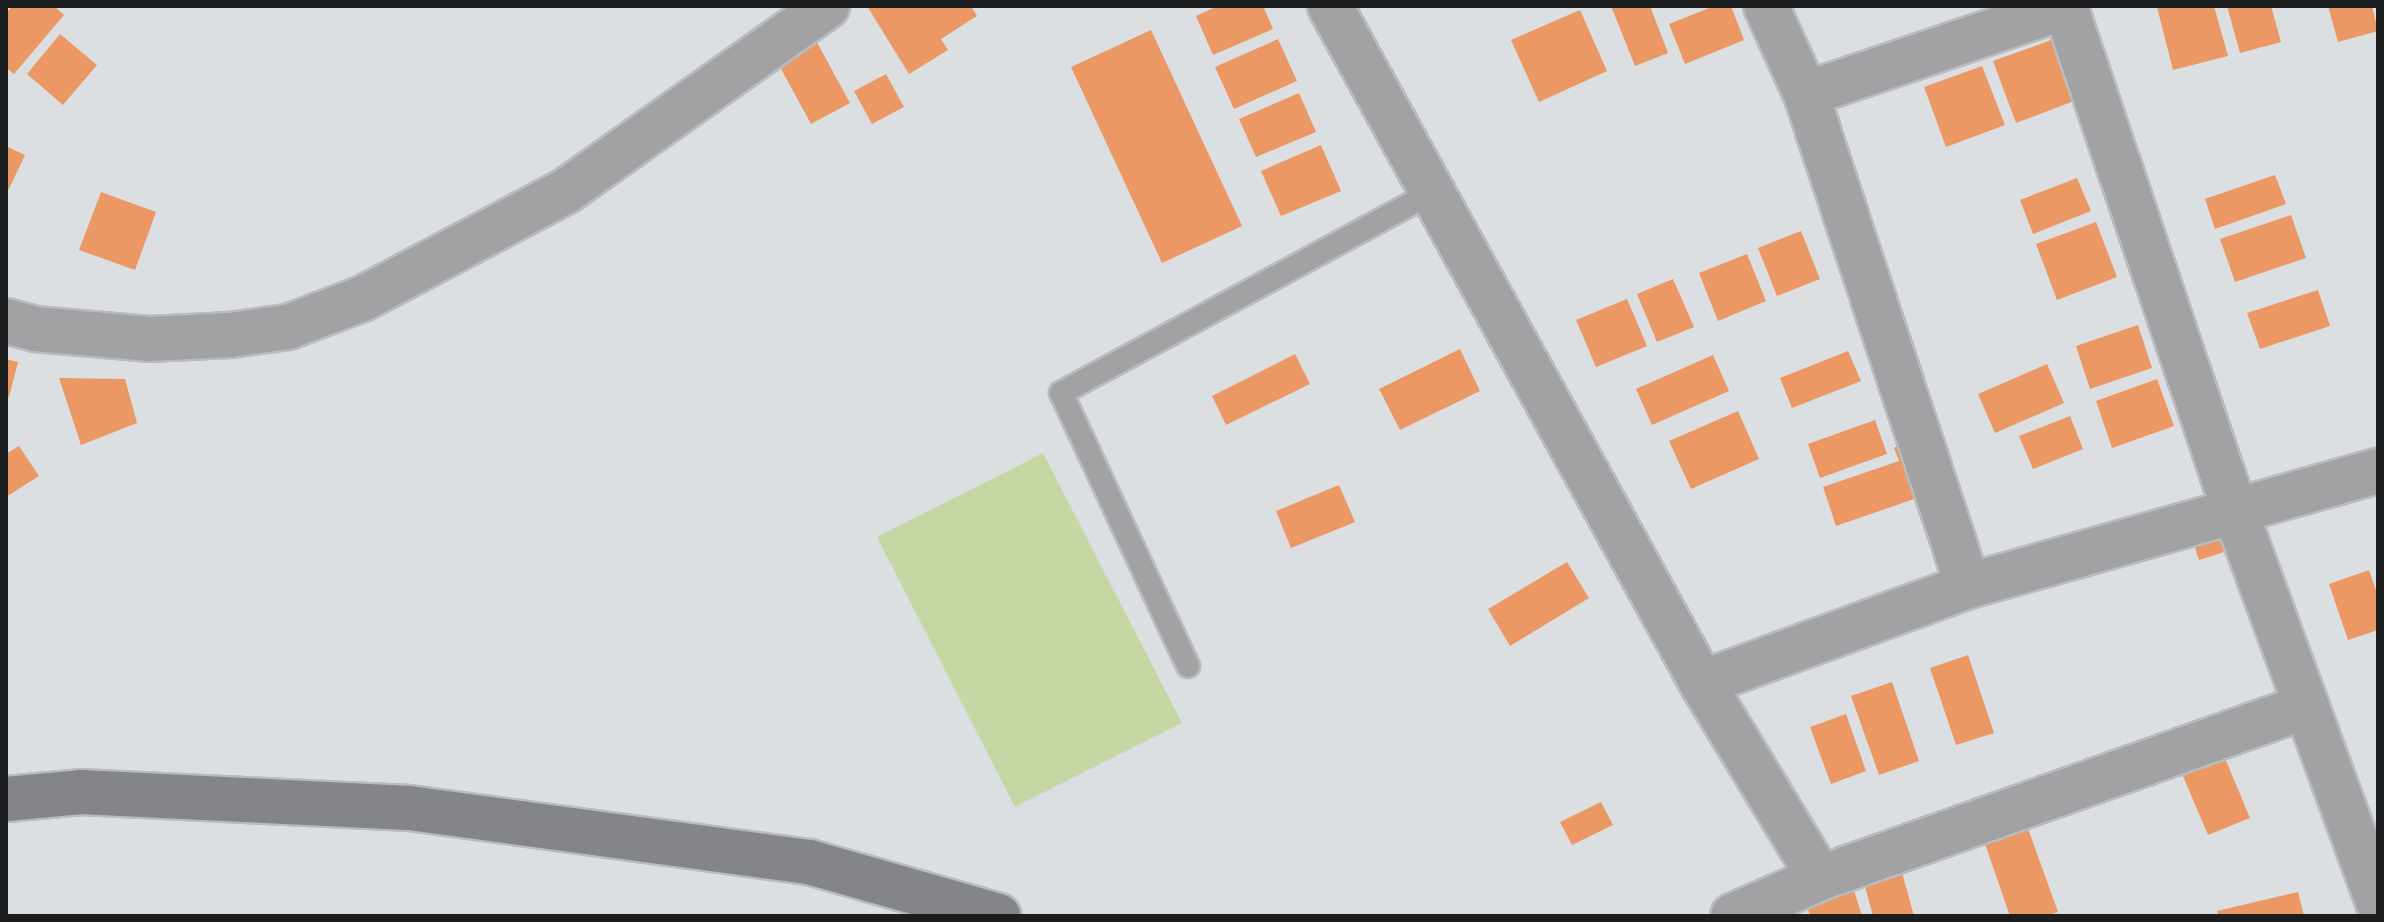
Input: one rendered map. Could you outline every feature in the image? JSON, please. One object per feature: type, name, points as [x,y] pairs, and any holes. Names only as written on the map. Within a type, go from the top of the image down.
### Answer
[{"type":"main road","points":[[6,799],[81,792],[409,808],[809,862],[998,916]]},
{"type":"street","points":[[6,321],[35,329],[149,339],[230,335],[288,327],[364,298],[566,191],[827,6]]},
{"type":"street","points":[[1330,6],[1429,194],[1543,388],[1702,683],[1820,878]]},
{"type":"street","points":[[1766,6],[1806,94],[1968,586]]},
{"type":"street","points":[[1806,94],[2066,6],[2235,511],[2378,901]]},
{"type":"street","points":[[1702,683],[1968,586],[2378,471]]},
{"type":"street","points":[[1733,916],[1820,878],[2307,706]]},
{"type":"lane","points":[[1188,666],[1061,393],[1429,194]]},
{"type":"green space","points":[[1043,453],[1182,723],[1015,807],[877,537]]},
{"type":"building","points":[[12,6],[54,6],[64,15],[14,74],[6,68],[6,13]]},
{"type":"building","points":[[867,6],[971,6],[977,16],[941,39],[948,50],[909,74]]},
{"type":"building","points":[[1218,6],[1263,6],[1273,29],[1213,55],[1196,16]]},
{"type":"building","points":[[1611,6],[1650,6],[1668,53],[1635,66]]},
{"type":"building","points":[[1714,6],[1731,6],[1744,40],[1685,64],[1669,24]]},
{"type":"building","points":[[2214,6],[2228,56],[2173,70],[2157,7]]},
{"type":"building","points":[[2227,6],[2271,6],[2281,42],[2240,53]]},
{"type":"building","points":[[2328,6],[2372,6],[2378,31],[2338,42]]},
{"type":"building","points":[[1580,10],[1607,71],[1539,102],[1511,40]]},
{"type":"building","points":[[1151,30],[1242,226],[1162,263],[1071,67]]},
{"type":"building","points":[[60,34],[97,65],[63,105],[27,74]]},
{"type":"building","points":[[814,37],[850,103],[811,124],[775,58]]},
{"type":"building","points":[[1278,39],[1297,81],[1234,109],[1215,67]]},
{"type":"building","points":[[2051,40],[2074,101],[2016,123],[1993,61]]},
{"type":"building","points":[[1982,66],[2005,125],[1946,147],[1924,87]]},
{"type":"building","points":[[886,74],[904,107],[872,124],[854,91]]},
{"type":"building","points":[[1299,93],[1316,132],[1256,157],[1239,119]]},
{"type":"building","points":[[1321,145],[1341,191],[1281,216],[1261,171]]},
{"type":"building","points":[[6,146],[25,155],[6,195]]},
{"type":"building","points":[[2275,175],[2286,204],[2215,229],[2205,199]]},
{"type":"building","points":[[2077,178],[2091,211],[2033,234],[2020,200]]},
{"type":"building","points":[[101,192],[156,212],[135,270],[79,250]]},
{"type":"building","points":[[2291,215],[2306,258],[2235,282],[2220,239]]},
{"type":"building","points":[[2096,222],[2117,277],[2057,300],[2036,244]]},
{"type":"building","points":[[1801,231],[1820,279],[1777,296],[1758,248]]},
{"type":"building","points":[[1747,254],[1766,301],[1718,321],[1699,273]]},
{"type":"building","points":[[1673,279],[1694,327],[1657,342],[1637,294]]},
{"type":"building","points":[[2318,290],[2330,326],[2260,349],[2247,313]]},
{"type":"building","points":[[1627,299],[1647,346],[1596,367],[1576,320]]},
{"type":"building","points":[[2138,325],[2152,368],[2090,389],[2076,346]]},
{"type":"building","points":[[1460,349],[1480,391],[1400,430],[1379,389]]},
{"type":"building","points":[[1848,351],[1861,381],[1792,408],[1780,378]]},
{"type":"building","points":[[1295,354],[1310,384],[1226,425],[1212,396]]},
{"type":"building","points":[[1713,355],[1729,391],[1652,425],[1636,389]]},
{"type":"building","points":[[6,359],[18,362],[9,397],[6,396]]},
{"type":"building","points":[[2047,364],[2064,403],[1995,433],[1978,394]]},
{"type":"building","points":[[59,378],[125,379],[137,423],[81,445]]},
{"type":"building","points":[[2157,379],[2174,426],[2112,448],[2096,401]]},
{"type":"building","points":[[1738,411],[1759,459],[1691,489],[1669,441]]},
{"type":"building","points":[[2070,416],[2083,449],[2033,469],[2019,436]]},
{"type":"building","points":[[1875,420],[1887,454],[1820,478],[1808,444]]},
{"type":"building","points":[[19,446],[39,476],[6,497],[6,454]]},
{"type":"building","points":[[1898,446],[1917,498],[1836,526],[1823,487],[1899,461],[1894,448]]},
{"type":"building","points":[[1339,485],[1355,522],[1291,548],[1276,511]]},
{"type":"building","points":[[2233,515],[2243,546],[2199,560],[2189,529]]},
{"type":"building","points":[[1567,562],[1589,598],[1510,646],[1488,609]]},
{"type":"building","points":[[2369,570],[2378,596],[2378,630],[2348,640],[2329,584]]},
{"type":"building","points":[[1968,655],[1994,733],[1956,745],[1930,668]]},
{"type":"building","points":[[1892,682],[1919,761],[1879,775],[1851,696]]},
{"type":"building","points":[[1846,714],[1866,771],[1831,784],[1810,727]]},
{"type":"building","points":[[2222,751],[2250,818],[2208,835],[2180,769]]},
{"type":"building","points":[[1601,802],[1613,825],[1572,845],[1560,822]]},
{"type":"building","points":[[2026,823],[2058,912],[2047,916],[2010,916],[1983,838]]},
{"type":"building","points":[[1901,869],[1914,916],[1873,916],[1863,879]]},
{"type":"building","points":[[1852,884],[1862,916],[1810,916],[1805,899]]},
{"type":"building","points":[[2298,892],[2304,916],[2218,916],[2217,911]]}]
